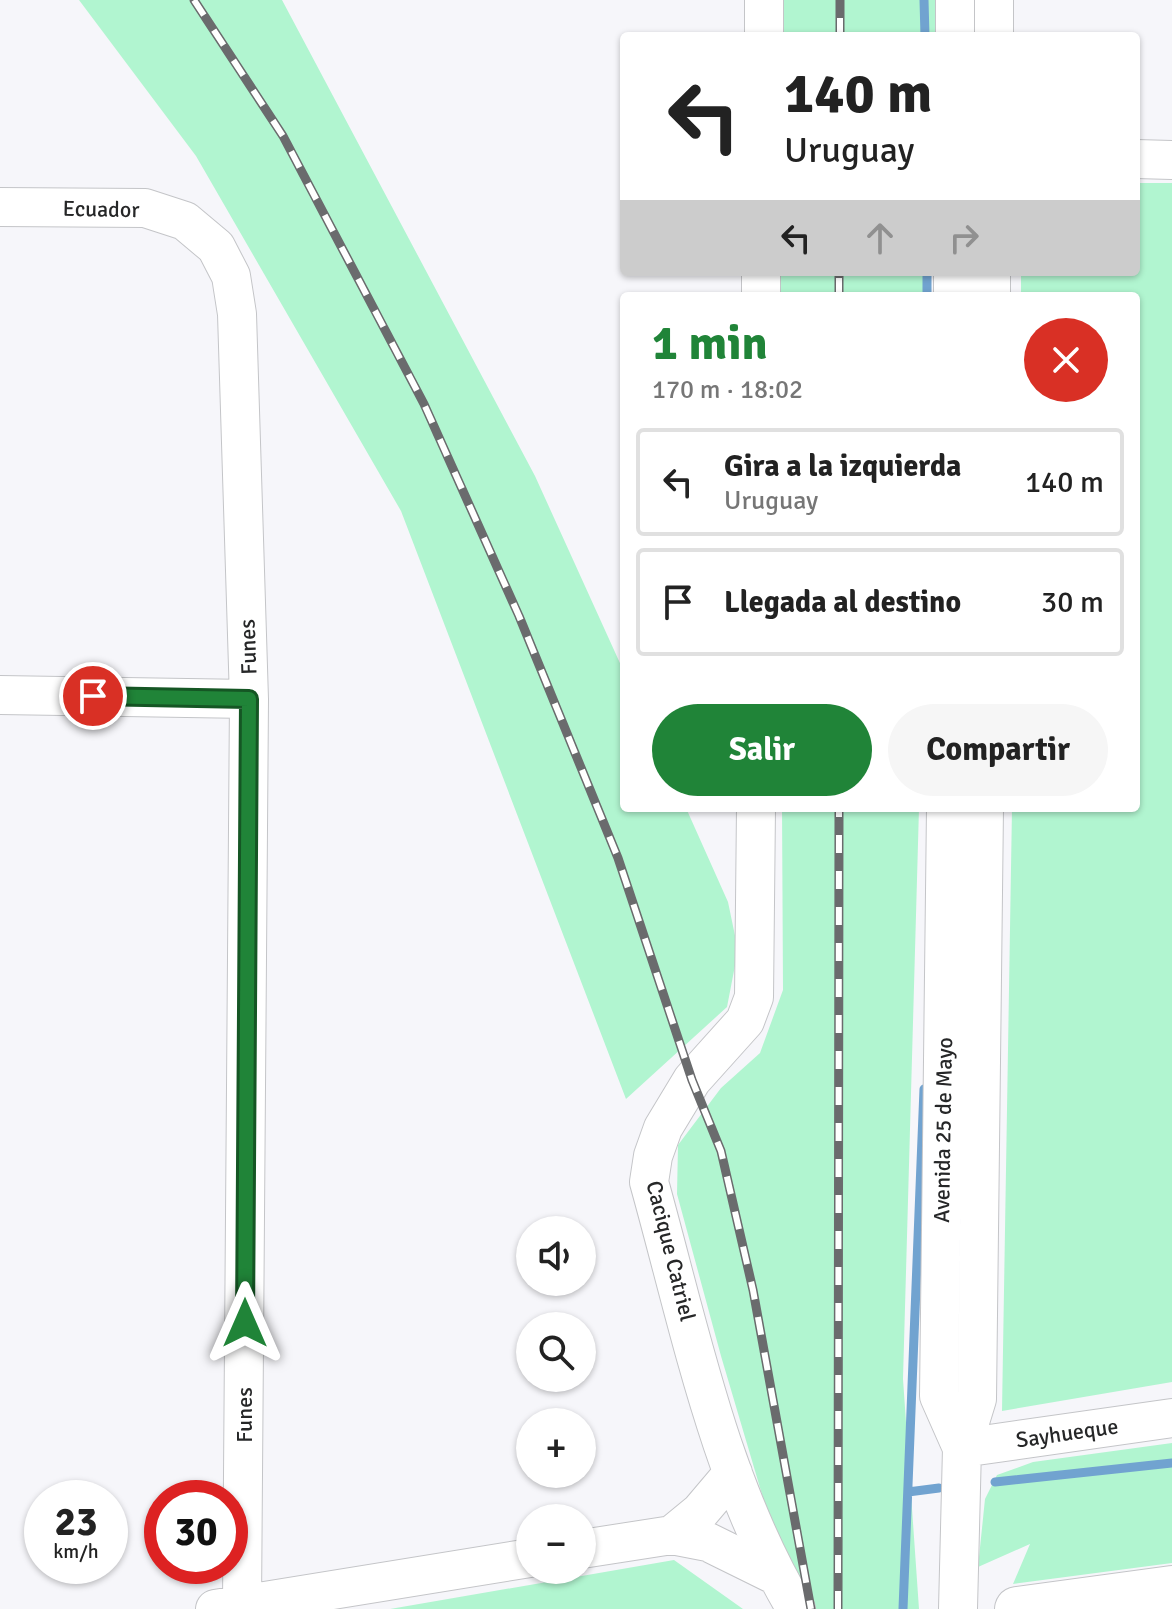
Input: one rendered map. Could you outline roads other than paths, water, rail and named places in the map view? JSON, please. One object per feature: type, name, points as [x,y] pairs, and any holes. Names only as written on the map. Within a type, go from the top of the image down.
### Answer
[{"type":"highway","points":[[1023,1608],[1172,1588]]},
{"type":"street","points":[[764,0],[764,32]]},
{"type":"street","points":[[955,0],[955,32]]},
{"type":"street","points":[[994,0],[994,32]]},
{"type":"street","points":[[1140,159],[1172,160]]},
{"type":"street","name":"Ecuador","points":[[0,207],[145,208],[185,221],[216,247],[231,276],[237,314]]},
{"type":"street","name":"Funes","points":[[229,1607],[249,699],[237,314]]},
{"type":"street","points":[[0,695],[249,699]]},
{"type":"street","name":"Cacique Catriel","points":[[756,812],[754,997],[745,1021],[692,1080],[663,1128],[653,1156],[649,1182],[704,1382],[733,1473],[775,1575],[796,1609]]},
{"type":"street","name":"Avenida 25 de Mayo","points":[[946,812],[939,1396],[962,1448]]},
{"type":"street","name":"Avenida 25 de Mayo","points":[[958,1609],[962,1448],[977,1399],[984,812]]},
{"type":"street","name":"Sayhueque","points":[[962,1448],[1172,1418]]},
{"type":"street","points":[[672,1535],[700,1512],[733,1473]]},
{"type":"street","points":[[596,1547],[672,1535],[708,1542],[775,1575]]},
{"type":"street","points":[[229,1607],[516,1560]]},
{"type":"waterway","points":[[924,0],[925,32]]},
{"type":"waterway","points":[[927,276],[927,292]]},
{"type":"waterway","points":[[903,1609],[924,1089]]},
{"type":"waterway","points":[[995,1482],[1172,1463]]},
{"type":"waterway","points":[[908,1492],[939,1488]]},
{"type":"railway","points":[[194,0],[283,136],[424,404],[519,616],[618,858],[692,1080],[721,1151],[753,1290],[811,1609]]},
{"type":"railway","points":[[840,0],[840,32]]},
{"type":"railway","points":[[839,276],[839,292]]},
{"type":"railway","points":[[838,1609],[839,812]]}]
